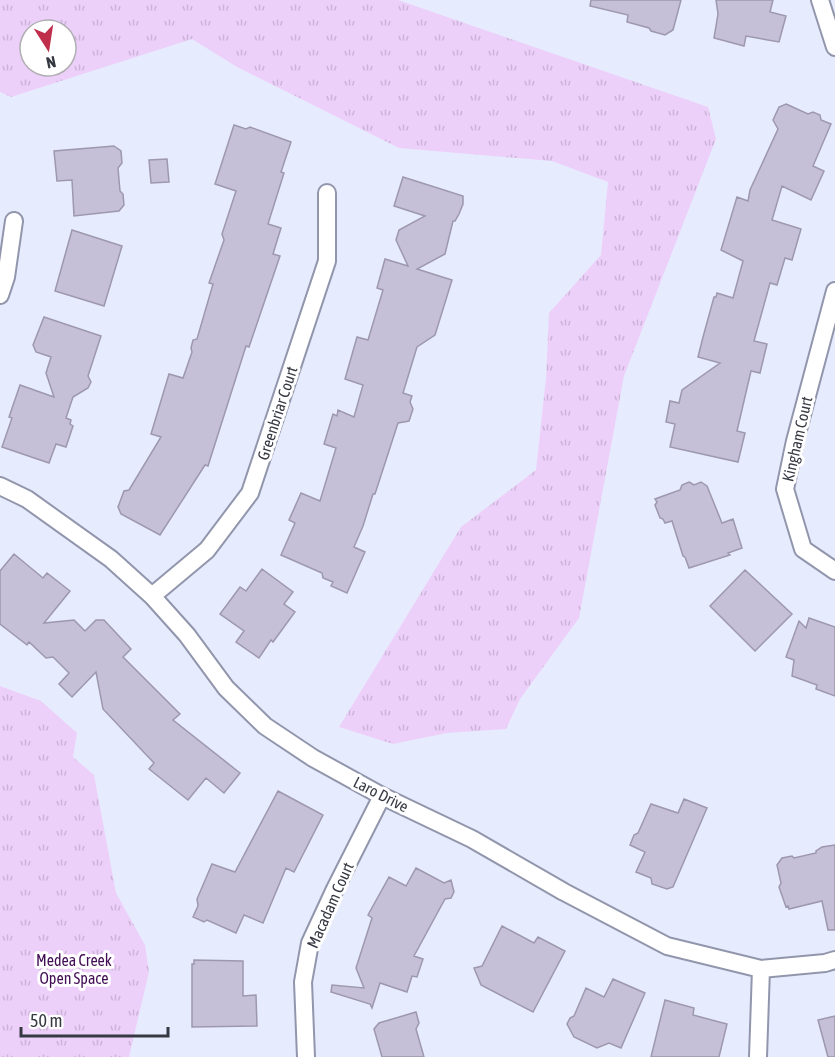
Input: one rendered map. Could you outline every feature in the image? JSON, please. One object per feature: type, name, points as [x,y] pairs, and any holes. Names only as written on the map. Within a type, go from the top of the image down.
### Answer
[{"type":"street","points":[[820,0],[835,47]]},
{"type":"street","name":"Greenbriar Court","points":[[152,596],[207,550],[250,493],[327,261],[327,193]]},
{"type":"street","points":[[0,295],[6,277],[14,221]]},
{"type":"street","name":"Kingham Court","points":[[835,291],[795,441],[785,489],[803,549],[835,571]]},
{"type":"street","name":"Laro Drive","points":[[0,486],[27,499],[111,559],[152,596],[187,635],[226,688],[265,726],[314,758],[382,796],[472,839],[667,946],[761,969],[835,960]]},
{"type":"street","name":"Macadam Court","points":[[306,1057],[303,982],[310,943],[334,889],[382,796]]},
{"type":"street","points":[[758,1057],[761,969]]},
{"type":"green space","points":[[0,0],[398,0],[708,107],[716,139],[624,376],[579,618],[520,699],[506,729],[447,733],[393,744],[339,727],[461,527],[536,470],[546,378],[549,313],[601,255],[608,182],[552,161],[399,148],[237,67],[192,39],[78,76],[78,18],[18,18],[18,78],[70,78],[11,97],[0,92]]},
{"type":"green space","name":"Medea Creek Open Space","points":[[0,686],[41,701],[77,733],[73,757],[94,775],[116,893],[145,945],[149,972],[129,1057],[0,1057]]},
{"type":"building","points":[[591,0],[681,0],[673,30],[665,35],[627,22],[628,15],[590,6]]},
{"type":"building","points":[[716,0],[773,0],[770,12],[786,16],[779,42],[746,36],[744,46],[714,38],[718,14]]},
{"type":"building","points":[[786,104],[808,114],[813,112],[820,115],[821,120],[831,124],[813,166],[824,171],[811,200],[782,186],[772,220],[801,229],[792,260],[785,258],[777,285],[770,283],[754,341],[767,344],[760,373],[751,371],[737,431],[745,433],[738,462],[670,447],[675,424],[666,422],[670,401],[679,403],[682,390],[720,363],[698,357],[714,297],[717,293],[733,298],[743,261],[721,250],[737,197],[748,201],[750,190],[778,129],[773,120],[779,107]]},
{"type":"building","points":[[234,125],[246,129],[250,127],[291,142],[268,224],[281,228],[273,254],[280,256],[249,347],[246,346],[208,466],[205,465],[160,535],[121,514],[118,507],[124,491],[129,490],[161,437],[151,434],[169,374],[183,378],[192,352],[193,340],[197,339],[213,284],[209,283],[224,240],[222,234],[236,191],[215,184]]},
{"type":"building","points":[[114,146],[121,151],[122,163],[118,168],[124,205],[119,211],[74,216],[72,180],[57,181],[54,151]]},
{"type":"building","points":[[167,159],[169,182],[151,183],[149,160]]},
{"type":"building","points":[[403,177],[463,196],[463,204],[453,221],[445,254],[417,269],[452,280],[435,335],[417,347],[403,393],[412,396],[410,402],[413,409],[409,421],[398,423],[375,494],[373,494],[354,547],[365,552],[347,593],[331,586],[333,582],[323,578],[322,573],[281,555],[295,523],[289,520],[301,493],[320,501],[336,448],[324,444],[333,414],[337,416],[338,410],[354,417],[363,385],[345,379],[357,337],[368,340],[383,290],[377,288],[385,259],[408,266],[396,240],[399,230],[425,216],[394,206]]},
{"type":"building","points":[[72,230],[122,246],[104,306],[55,291]]},
{"type":"building","points":[[44,317],[101,336],[88,376],[91,382],[88,388],[73,397],[66,418],[71,420],[70,424],[73,426],[66,447],[56,444],[49,463],[2,447],[20,385],[54,397],[46,373],[51,357],[36,352],[33,345]]},
{"type":"building","points":[[689,482],[694,485],[701,482],[707,486],[722,523],[733,519],[742,548],[728,553],[730,555],[689,568],[672,521],[665,523],[660,518],[655,499],[680,490],[682,485]]},
{"type":"building","points":[[14,554],[43,578],[47,573],[70,591],[44,623],[74,620],[85,631],[96,620],[104,620],[131,649],[123,657],[180,714],[173,720],[240,773],[224,793],[206,778],[188,800],[149,769],[154,763],[103,709],[96,672],[72,697],[59,684],[69,673],[53,657],[46,658],[29,642],[27,645],[0,624],[0,571]]},
{"type":"building","points":[[262,569],[293,592],[284,604],[295,612],[259,658],[236,642],[244,631],[220,614],[240,587],[246,591]]},
{"type":"building","points":[[745,570],[792,614],[755,651],[710,606]]},
{"type":"building","points":[[809,618],[835,627],[835,696],[816,689],[817,685],[792,676],[794,660],[786,657],[799,621],[806,628]]},
{"type":"building","points":[[278,791],[323,815],[294,872],[286,868],[263,923],[244,915],[236,933],[207,920],[204,922],[193,917],[198,906],[197,899],[212,864],[235,872]]},
{"type":"building","points":[[684,799],[707,808],[673,887],[667,889],[652,884],[651,878],[636,872],[645,852],[630,845],[651,804],[678,813]]},
{"type":"building","points":[[835,845],[835,930],[828,930],[822,901],[789,909],[788,906],[786,907],[779,887],[781,883],[777,865],[782,858],[816,853],[822,847]]},
{"type":"building","points":[[416,868],[444,883],[451,880],[454,892],[451,898],[445,899],[414,956],[423,959],[417,977],[412,976],[407,992],[380,983],[372,1008],[370,1004],[331,992],[332,985],[364,988],[356,968],[372,918],[368,915],[389,877],[406,886]]},
{"type":"building","points":[[502,926],[534,943],[538,937],[565,951],[533,1012],[481,985],[474,968],[482,966]]},
{"type":"building","points":[[194,960],[243,961],[243,996],[256,995],[257,1026],[192,1027],[192,964]]},
{"type":"building","points":[[613,979],[645,993],[621,1048],[609,1043],[597,1048],[574,1037],[567,1024],[574,1016],[586,988],[604,997]]},
{"type":"building","points":[[665,1000],[694,1008],[693,1015],[727,1024],[719,1057],[651,1057]]},
{"type":"building","points":[[416,1012],[419,1023],[416,1029],[424,1057],[382,1057],[374,1029],[379,1023]]},
{"type":"building","points":[[835,1016],[835,1057],[828,1057],[818,1020]]}]
